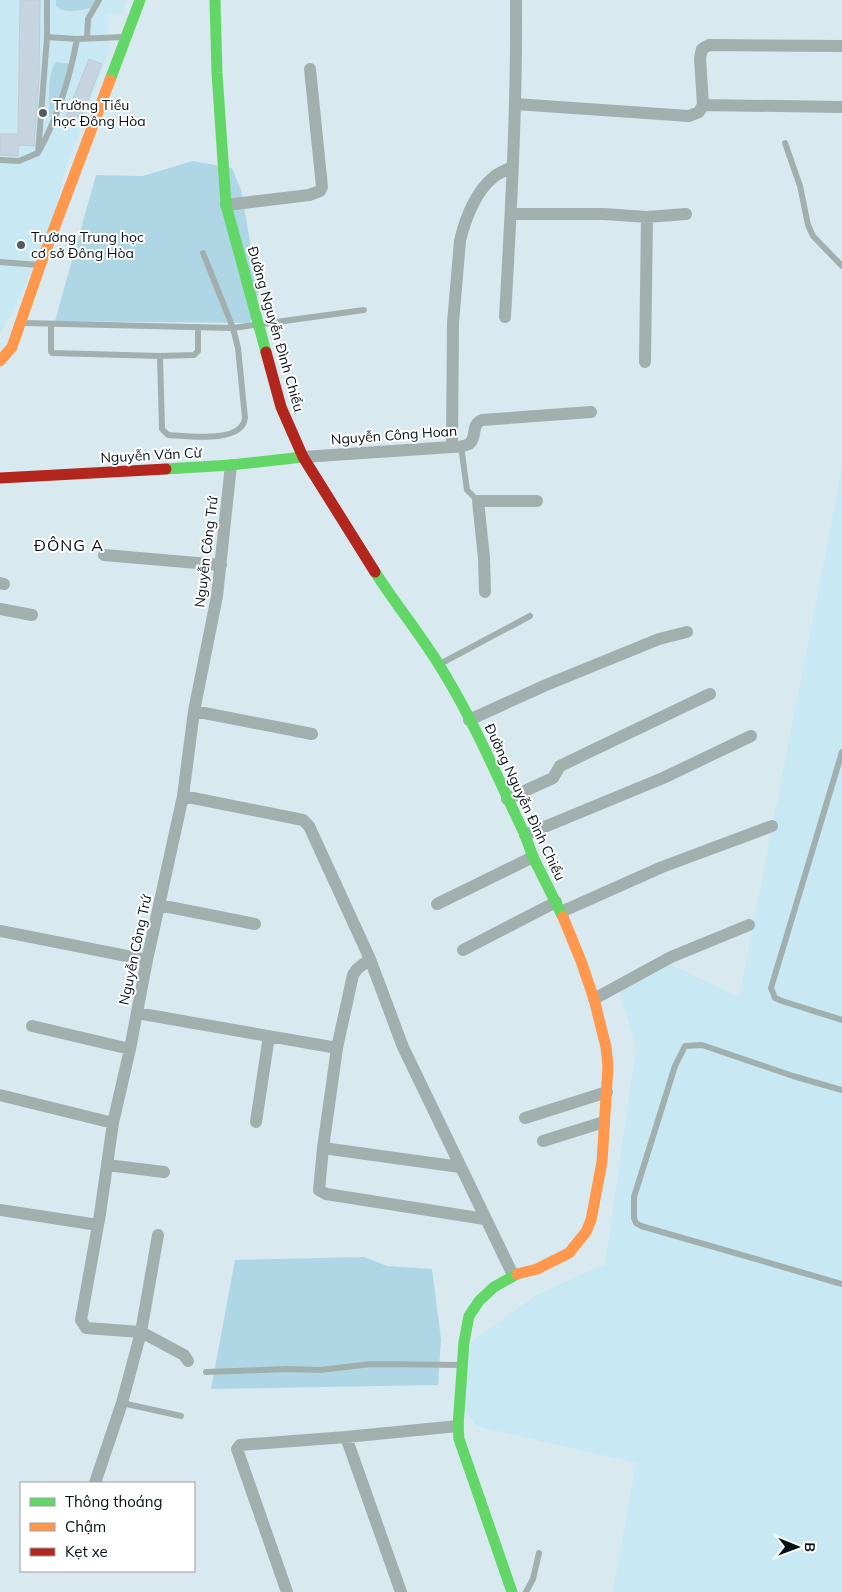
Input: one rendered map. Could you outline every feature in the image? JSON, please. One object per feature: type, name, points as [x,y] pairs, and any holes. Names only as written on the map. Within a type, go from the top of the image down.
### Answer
[{"type":"street","points":[[0,361],[12,347],[40,266],[140,0]]},
{"type":"street","name":"Đường Nguyễn Đình Chiểu","points":[[215,0],[217,73],[226,205],[281,407],[303,457],[392,598],[428,646],[469,720],[559,907],[594,999],[606,1047],[608,1066],[602,1162],[591,1220],[586,1232],[569,1253],[537,1268],[513,1275],[484,1296],[469,1316],[464,1342],[458,1426],[462,1447],[512,1592]]},
{"type":"street","points":[[505,317],[516,104],[516,0]]},
{"type":"street","points":[[516,104],[689,116],[699,112],[703,105],[700,58],[702,49],[709,45],[842,46]]},
{"type":"street","points":[[226,205],[309,195],[320,191],[322,187],[310,69]]},
{"type":"street","points":[[703,105],[842,107]]},
{"type":"street","points":[[457,447],[453,323],[460,241],[463,228],[480,193],[496,176],[512,167]]},
{"type":"street","points":[[511,214],[604,214],[647,217],[686,214]]},
{"type":"street","points":[[645,362],[647,217]]},
{"type":"street","name":"Nguyễn Công Hoan","points":[[303,457],[457,447],[468,444],[473,439],[474,426],[482,420],[591,412]]},
{"type":"street","name":"Nguyễn Văn Cừ","points":[[0,478],[231,465],[303,457]]},
{"type":"street","name":"Nguyễn Công Trứ","points":[[188,1361],[184,1356],[141,1332],[86,1328],[81,1320],[98,1225],[112,1123],[130,1049],[147,960],[183,796],[194,711],[217,596],[231,465]]},
{"type":"street","points":[[485,592],[484,558],[478,501],[537,501]]},
{"type":"street","points":[[104,555],[221,565]]},
{"type":"street","points":[[0,609],[32,615]]},
{"type":"street","points":[[469,720],[546,685],[659,639],[687,632]]},
{"type":"street","points":[[507,799],[553,778],[560,766],[710,694]]},
{"type":"street","points":[[194,711],[312,734]]},
{"type":"street","points":[[525,835],[663,778],[751,736]]},
{"type":"street","points":[[183,796],[304,820],[309,826],[370,959],[403,1047],[513,1275]]},
{"type":"street","points":[[463,950],[559,907],[772,826]]},
{"type":"street","points":[[438,904],[533,856]]},
{"type":"street","points":[[159,904],[255,924]]},
{"type":"street","points":[[594,999],[671,957],[749,925]]},
{"type":"street","points":[[0,931],[147,960]]},
{"type":"street","points":[[370,959],[357,969],[353,975],[337,1048],[319,1190],[322,1193],[485,1219]]},
{"type":"street","points":[[137,1013],[337,1048]]},
{"type":"street","points":[[32,1026],[130,1049]]},
{"type":"street","points":[[256,1122],[269,1036]]},
{"type":"street","points":[[525,1118],[607,1092]]},
{"type":"street","points":[[0,1095],[112,1123]]},
{"type":"street","points":[[542,1141],[604,1122]]},
{"type":"street","points":[[323,1148],[460,1167]]},
{"type":"street","points":[[107,1165],[164,1172]]},
{"type":"street","points":[[0,1210],[98,1225]]},
{"type":"street","points":[[95,1482],[122,1403],[141,1332],[158,1235]]},
{"type":"street","points":[[287,1592],[237,1449],[240,1445],[458,1426]]},
{"type":"street","points":[[346,1437],[401,1592]]},
{"type":"lane","points":[[38,153],[47,37],[47,0]]},
{"type":"lane","points":[[87,38],[88,19],[99,0]]},
{"type":"lane","points":[[47,37],[77,39],[125,37]]},
{"type":"lane","points":[[0,160],[20,161],[38,153],[52,124],[73,64],[77,39]]},
{"type":"lane","points":[[785,143],[800,186],[808,225],[813,236],[842,266]]},
{"type":"lane","points":[[160,356],[162,429],[164,433],[168,436],[223,436],[234,433],[244,424],[240,355],[233,328],[203,253]]},
{"type":"lane","points":[[0,262],[40,266]]},
{"type":"lane","points":[[21,323],[233,328],[364,310]]},
{"type":"lane","points":[[51,324],[50,351],[52,354],[194,355],[198,351],[198,327]]},
{"type":"lane","points":[[457,447],[466,490],[478,501]]},
{"type":"lane","points":[[439,664],[530,616]]},
{"type":"lane","points":[[842,752],[771,988],[775,998],[782,1002],[842,1020]]},
{"type":"lane","points":[[842,1090],[793,1076],[702,1045],[685,1046],[674,1066],[634,1197],[634,1218],[636,1223],[641,1226],[842,1284]]},
{"type":"lane","points":[[206,1372],[320,1370],[371,1364],[462,1365]]},
{"type":"lane","points":[[122,1403],[181,1416]]},
{"type":"lane","points":[[526,1592],[533,1579],[540,1554]]},
{"type":"shaded area","name":"Trường Tiểu học Đông Hòa","points":[[0,0],[127,0],[123,13],[107,15],[109,52],[64,174],[53,219],[15,308],[0,333]]},
{"type":"shaded area","points":[[56,0],[97,0],[95,6],[69,11],[56,6]]},
{"type":"shaded area","points":[[56,62],[71,64],[53,117],[49,117],[49,88],[51,74]]},
{"type":"shaded area","points":[[193,161],[232,168],[241,190],[252,253],[261,283],[250,323],[55,321],[96,175],[143,176]]},
{"type":"shaded area","points":[[842,469],[842,1592],[613,1592],[636,1463],[476,1426],[463,1405],[472,1341],[538,1294],[605,1264],[636,1047],[619,989],[659,959],[739,997]]},
{"type":"shaded area","points":[[364,1257],[387,1266],[432,1269],[441,1339],[438,1385],[211,1389],[235,1260]]},
{"type":"building","points":[[20,0],[40,0],[39,79],[34,146],[19,145],[18,156],[0,155],[0,134],[18,134]]},
{"type":"building","points":[[89,59],[102,64],[79,123],[65,119]]},
{"type":"traffic: fast","points":[[110,80],[140,0]]},
{"type":"traffic: fast","points":[[215,0],[217,73],[226,205],[266,352]]},
{"type":"traffic: fast","points":[[166,469],[231,465],[303,457]]},
{"type":"traffic: fast","points":[[375,572],[439,664],[458,697],[488,756],[525,835],[533,857],[563,917]]},
{"type":"traffic: fast","points":[[512,1592],[459,1439],[458,1426],[464,1342],[469,1316],[479,1301],[494,1287],[517,1274]]},
{"type":"traffic: slow","points":[[0,361],[12,347],[40,266],[110,80]]},
{"type":"traffic: slow","points":[[517,1274],[537,1269],[569,1253],[586,1232],[591,1220],[602,1162],[608,1066],[606,1047],[594,999],[563,917]]},
{"type":"traffic: jam","points":[[266,352],[281,407],[303,457],[375,572]]},
{"type":"traffic: jam","points":[[0,478],[166,469]]},
{"type":"place","name":"Trường Tiểu học Đông Hòa","points":[[43,113]]},
{"type":"place","name":"Trường Trung học cơ sở Đông Hòa","points":[[21,245]]},
{"type":"district","name":"ĐÔNG A","points":[[69,545]]}]
